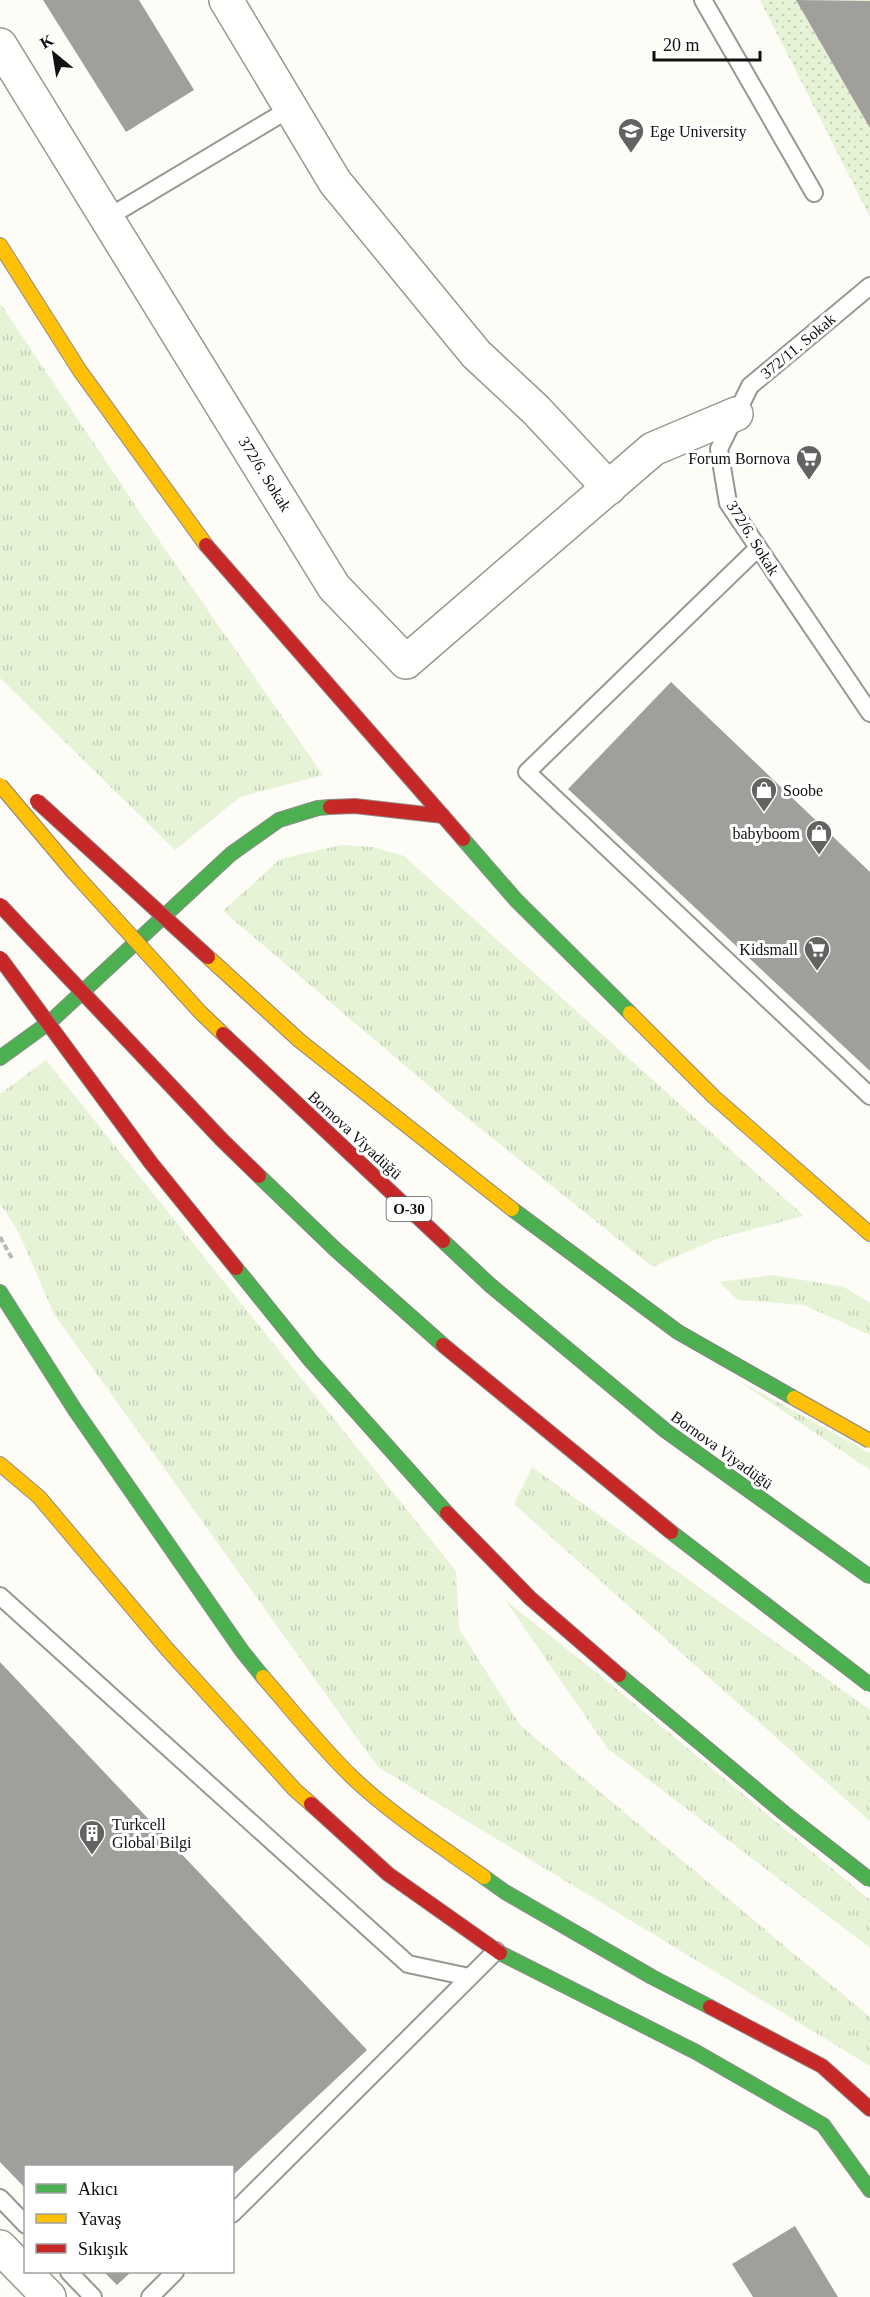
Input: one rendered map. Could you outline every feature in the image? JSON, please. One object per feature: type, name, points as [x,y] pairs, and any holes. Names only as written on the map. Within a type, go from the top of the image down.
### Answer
[{"type":"main road","points":[[0,245],[80,371],[206,544],[516,900],[714,1097],[870,1234]]},
{"type":"main road","points":[[0,768],[300,1041],[527,1221],[678,1332],[870,1441]]},
{"type":"main road","name":"Bornova Viyadüğü","points":[[0,785],[75,874],[201,1013],[490,1285],[666,1431],[870,1577]]},
{"type":"main road","points":[[0,1058],[51,1021],[231,854],[279,820],[318,808],[355,806],[443,816]]},
{"type":"main road","points":[[0,905],[222,1140],[345,1258],[462,1362],[704,1559],[870,1685]]},
{"type":"main road","points":[[0,958],[151,1163],[311,1361],[421,1486],[530,1598],[684,1730],[870,1880]]},
{"type":"main road","points":[[0,1043],[51,1021]]},
{"type":"main road","points":[[0,1292],[75,1410],[242,1651],[311,1733],[352,1777],[399,1817],[505,1892],[652,1977],[822,2066],[870,2109]]},
{"type":"main road","points":[[6,1469],[39,1497],[167,1649],[295,1790],[388,1874],[496,1951],[696,2052],[823,2125],[870,2190]]},
{"type":"street","points":[[226,0],[335,182],[476,354],[536,410],[609,488]]},
{"type":"street","name":"372/6. Sokak","points":[[0,45],[334,587],[406,662],[652,449],[736,414]]},
{"type":"street","points":[[0,2247],[24,2271]]},
{"type":"street","points":[[25,2273],[49,2297]]},
{"type":"lane","points":[[703,0],[814,193]]},
{"type":"lane","points":[[107,218],[291,108]]},
{"type":"lane","name":"372/11. Sokak","points":[[736,414],[750,386],[870,286]]},
{"type":"lane","name":"372/6. Sokak","points":[[736,414],[719,448],[728,503],[870,713]]},
{"type":"lane","points":[[758,548],[527,772],[870,1096]]},
{"type":"lane","points":[[0,1487],[6,1469]]},
{"type":"lane","points":[[0,1596],[408,1964],[469,1977]]},
{"type":"lane","points":[[234,2212],[496,1951]]},
{"type":"lane","points":[[0,2198],[24,2223]]},
{"type":"lane","points":[[71,2273],[93,2297]]},
{"type":"lane","points":[[150,2297],[173,2273]]},
{"type":"green space","points":[[760,0],[870,0],[870,217]]},
{"type":"green space","points":[[0,303],[156,536],[323,775],[240,797],[175,850],[0,678]]},
{"type":"green space","points":[[342,845],[372,847],[404,856],[804,1216],[719,1238],[653,1267],[456,1109],[223,911],[280,859]]},
{"type":"green space","points":[[46,1060],[456,1571],[459,1629],[521,1726],[870,2017],[870,2066],[378,1767],[54,1314],[18,1231],[0,1203],[0,1094]]},
{"type":"green space","points":[[773,1275],[844,1287],[870,1303],[870,1335],[804,1305],[738,1300],[719,1282]]},
{"type":"green space","points":[[736,1379],[870,1453],[870,1470]]},
{"type":"green space","points":[[532,1467],[870,1710],[870,1821],[514,1504]]},
{"type":"green space","points":[[505,1600],[602,1677],[870,1900],[870,1948],[608,1749]]},
{"type":"building","points":[[43,0],[139,0],[194,90],[126,132]]},
{"type":"building","points":[[796,0],[870,1],[870,128]]},
{"type":"building","name":"Kidsmall","points":[[671,682],[870,872],[870,1071],[568,789]]},
{"type":"building","name":"Turkcell Global Bilgi","points":[[0,1662],[367,2050],[234,2174],[234,2165],[24,2165],[24,2187],[0,2162]]},
{"type":"building","points":[[795,2226],[838,2297],[753,2297],[732,2264]]},
{"type":"building","points":[[105,2273],[130,2273],[117,2285]]},
{"type":"traffic: fast","points":[[0,1058],[51,1021],[231,854],[279,820],[318,808],[330,807]]},
{"type":"traffic: fast","points":[[463,839],[516,900],[630,1013]]},
{"type":"traffic: fast","points":[[259,1176],[336,1250],[443,1345]]},
{"type":"traffic: fast","points":[[512,1209],[678,1332],[794,1398]]},
{"type":"traffic: fast","points":[[443,1241],[490,1285],[666,1431],[870,1577]]},
{"type":"traffic: fast","points":[[236,1268],[311,1361],[447,1513]]},
{"type":"traffic: fast","points":[[0,1292],[75,1410],[242,1651],[263,1677]]},
{"type":"traffic: fast","points":[[671,1532],[870,1685]]},
{"type":"traffic: fast","points":[[619,1675],[784,1813],[870,1880]]},
{"type":"traffic: fast","points":[[484,1877],[505,1892],[652,1977],[710,2007]]},
{"type":"traffic: fast","points":[[500,1953],[696,2052],[823,2125],[870,2190]]},
{"type":"traffic: slow","points":[[0,245],[80,371],[206,545]]},
{"type":"traffic: slow","points":[[0,785],[75,874],[201,1013],[223,1034]]},
{"type":"traffic: slow","points":[[208,957],[300,1041],[512,1209]]},
{"type":"traffic: slow","points":[[630,1013],[714,1097],[870,1234]]},
{"type":"traffic: slow","points":[[794,1398],[870,1441]]},
{"type":"traffic: slow","points":[[0,1464],[39,1497],[167,1649],[295,1790],[311,1804]]},
{"type":"traffic: slow","points":[[263,1677],[329,1753],[367,1791],[484,1877]]},
{"type":"traffic: jam","points":[[206,545],[463,839]]},
{"type":"traffic: jam","points":[[37,801],[208,957]]},
{"type":"traffic: jam","points":[[330,807],[355,806],[443,816]]},
{"type":"traffic: jam","points":[[0,905],[222,1140],[259,1176]]},
{"type":"traffic: jam","points":[[0,958],[151,1163],[236,1268]]},
{"type":"traffic: jam","points":[[223,1034],[443,1241]]},
{"type":"traffic: jam","points":[[443,1345],[671,1532]]},
{"type":"traffic: jam","points":[[447,1513],[530,1598],[619,1675]]},
{"type":"traffic: jam","points":[[311,1804],[388,1874],[500,1953]]},
{"type":"traffic: jam","points":[[710,2007],[822,2066],[870,2109]]},
{"type":"place","name":"Ege University","points":[[631,154]]},
{"type":"place","name":"Forum Bornova","points":[[809,481]]},
{"type":"place","name":"Soobe","points":[[764,813]]},
{"type":"place","name":"babyboom","points":[[819,856]]},
{"type":"place","name":"Kidsmall","points":[[817,972]]},
{"type":"place","name":"Turkcell Global Bilgi","points":[[92,1856]]}]
